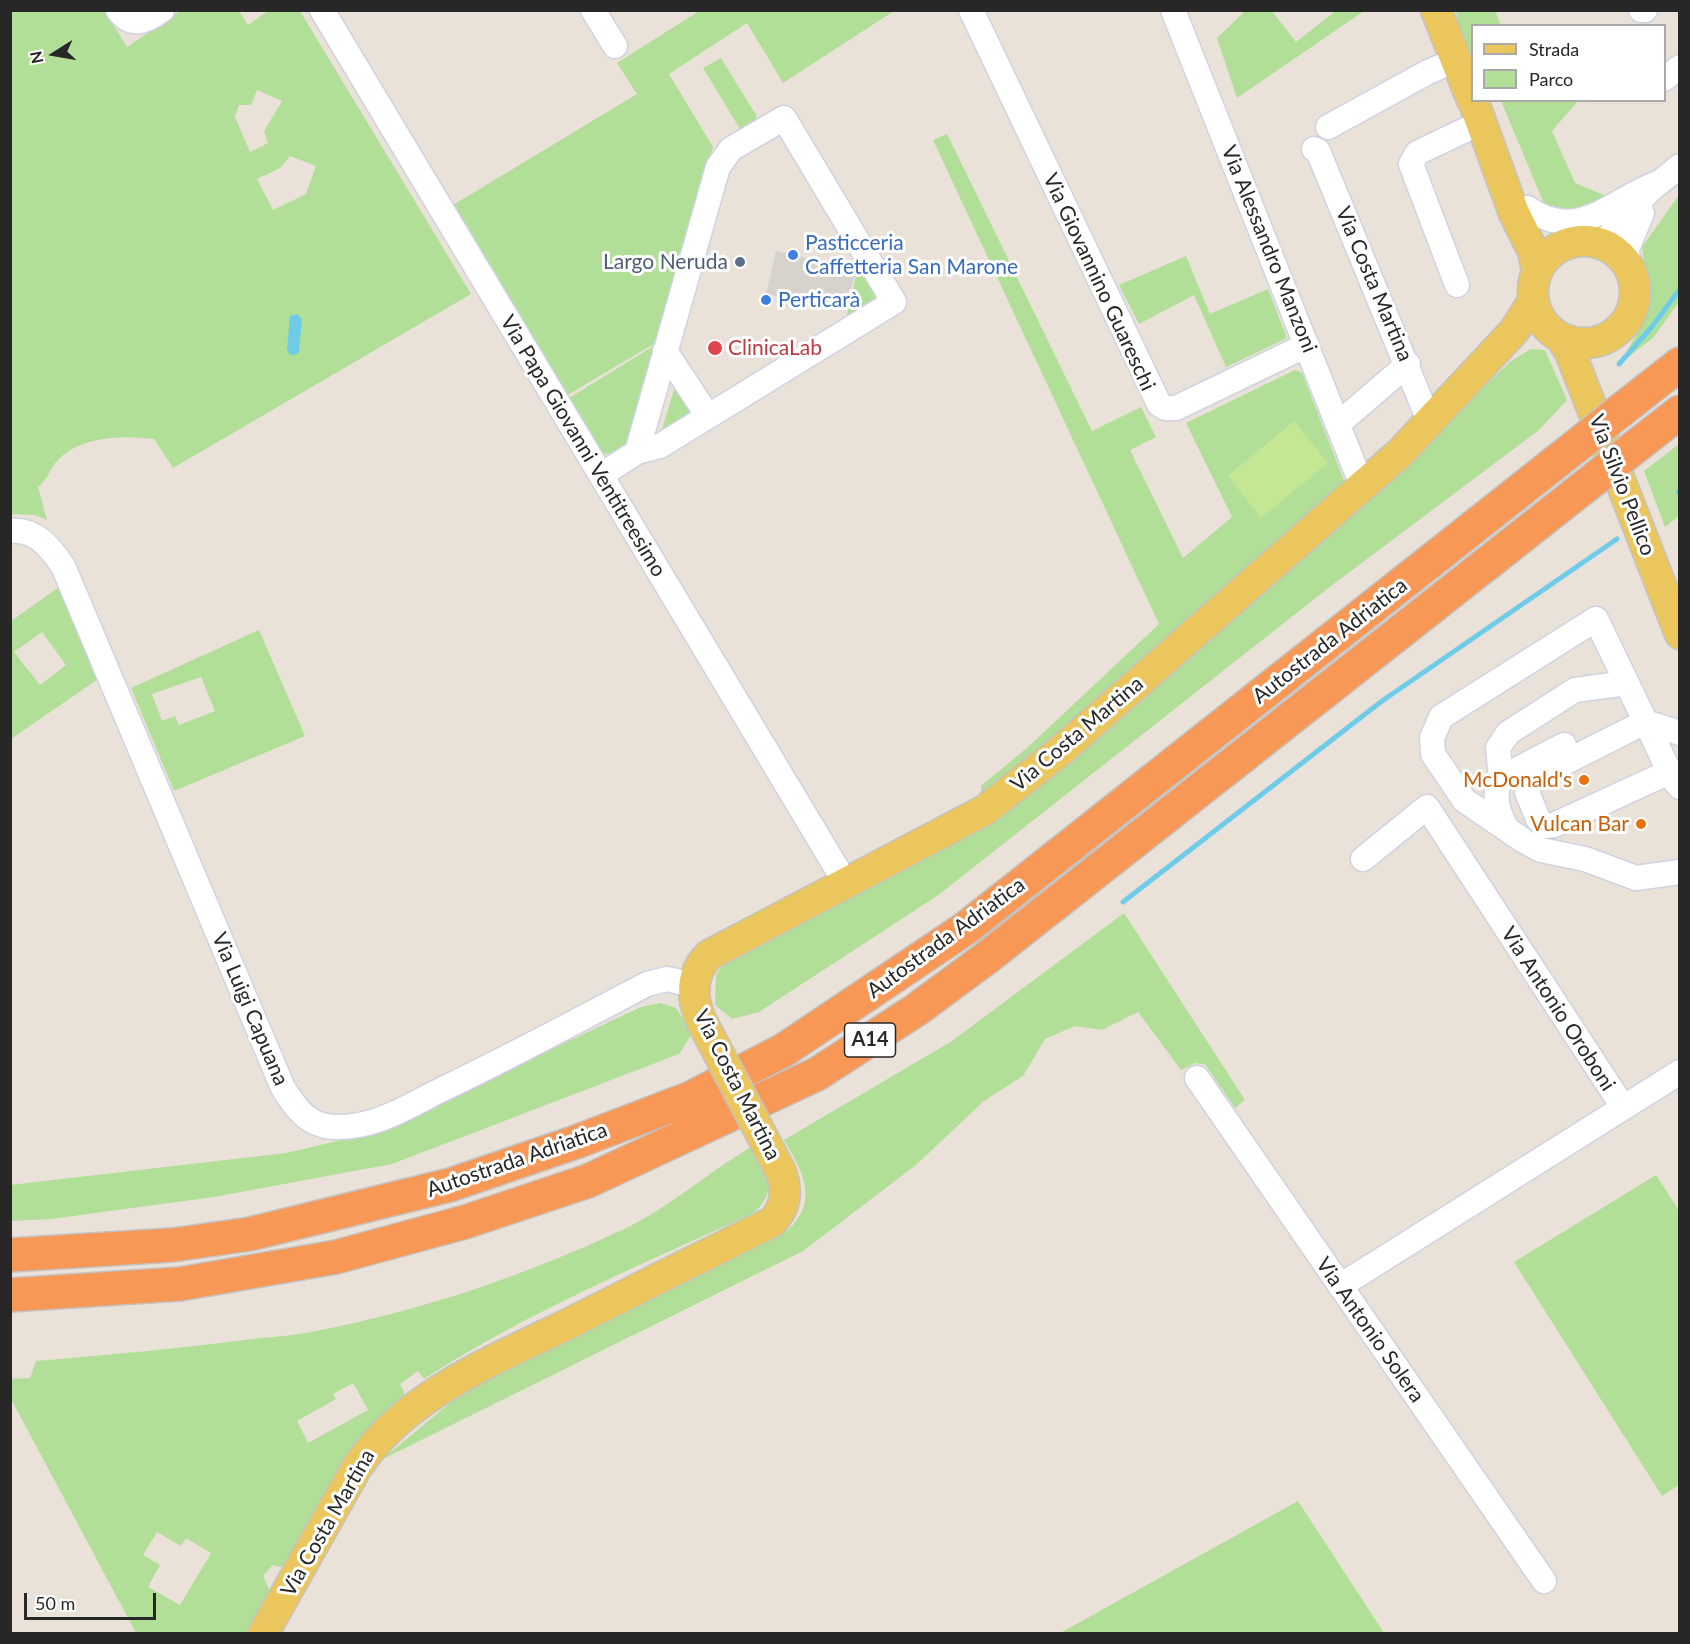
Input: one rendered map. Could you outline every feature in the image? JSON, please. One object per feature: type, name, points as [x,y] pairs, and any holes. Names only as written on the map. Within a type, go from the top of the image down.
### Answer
[{"type":"highway","name":"Autostrada Adriatica","points":[[10,1255],[173,1245],[250,1234],[439,1188],[576,1143],[691,1098],[784,1050],[966,928],[1680,364]]},
{"type":"highway","name":"Autostrada Adriatica","points":[[10,1295],[180,1284],[336,1257],[454,1225],[588,1181],[817,1074],[916,1010],[984,959],[1680,412]]},
{"type":"main road","points":[[1440,16],[1471,97]]},
{"type":"main road","points":[[1478,114],[1527,208],[1549,235],[1587,236],[1617,253],[1628,267],[1634,280],[1633,303],[1625,323],[1614,334],[1588,344],[1536,327],[1514,331]]},
{"type":"main road","points":[[1478,114],[1514,213],[1533,251],[1537,271]]},
{"type":"main road","points":[[1554,333],[1538,315],[1533,301],[1533,286],[1537,271],[1551,252],[1587,236]]},
{"type":"main road","name":"Via Costa Martina","points":[[263,1634],[356,1469],[372,1446],[393,1425],[432,1396],[474,1371],[772,1222],[785,1204],[785,1183],[780,1170],[702,1022],[694,998],[694,985],[701,963],[717,949],[985,810],[1059,752],[1363,488],[1430,423],[1514,331],[1533,301]]},
{"type":"main road","name":"Via Silvio Pellico","points":[[1554,333],[1570,352],[1673,585]]},
{"type":"main road","name":"Via Silvio Pellico","points":[[1614,334],[1599,352],[1596,361],[1599,389],[1673,585],[1680,634]]},
{"type":"street","points":[[126,16],[151,19],[162,10]]},
{"type":"street","name":"Via Papa Giovanni Ventitreesimo","points":[[322,10],[845,882]]},
{"type":"street","points":[[593,10],[615,46]]},
{"type":"street","name":"Via Giovannino Guareschi","points":[[971,10],[1159,404],[1165,408],[1176,408],[1307,345]]},
{"type":"street","name":"Via Alessandro Manzoni","points":[[1173,10],[1363,488]]},
{"type":"street","points":[[1328,126],[1428,72],[1456,60]]},
{"type":"street","points":[[1666,78],[1680,67]]},
{"type":"street","points":[[1456,285],[1411,164],[1417,153],[1478,114]]},
{"type":"street","points":[[601,475],[637,452],[660,446],[894,302],[784,118],[731,149],[718,167],[637,452]]},
{"type":"street","name":"Via Costa Martina","points":[[1314,149],[1318,151],[1408,364],[1430,423]]},
{"type":"street","points":[[1587,236],[1680,166]]},
{"type":"street","points":[[1628,267],[1627,249],[1630,238],[1660,182]]},
{"type":"street","points":[[665,351],[708,416]]},
{"type":"street","points":[[1338,424],[1408,364]]},
{"type":"street","name":"Via Luigi Capuana","points":[[10,531],[22,530],[43,541],[63,566],[283,1088],[295,1107],[308,1119],[322,1125],[340,1127],[381,1119],[499,1062],[647,984],[667,980],[694,985]]},
{"type":"street","points":[[1642,716],[1532,779],[1527,792],[1538,819],[1545,826],[1554,825],[1674,779],[1596,619],[1441,717],[1432,738],[1433,754],[1464,800],[1541,850],[1585,859],[1636,878],[1678,876]]},
{"type":"street","points":[[1507,829],[1497,805],[1496,787],[1501,778],[1498,748],[1508,734],[1575,690],[1627,683]]},
{"type":"street","points":[[1501,778],[1642,716],[1680,733]]},
{"type":"street","name":"Via Antonio Oroboni","points":[[1363,859],[1427,807],[1623,1107]]},
{"type":"street","points":[[1340,1286],[1680,1072]]},
{"type":"street","name":"Via Antonio Solera","points":[[1197,1078],[1544,1581]]},
{"type":"green space","points":[[1246,10],[1272,11],[1296,42],[1333,13],[1332,11],[1364,11],[1237,98],[1217,38]]},
{"type":"green space","points":[[10,11],[105,11],[127,47],[180,11],[239,11],[248,25],[268,11],[300,11],[471,294],[173,468],[154,439],[103,439],[78,446],[57,461],[38,487],[47,520],[35,515],[11,514]],"holes":[[[257,90],[282,101],[264,131],[268,143],[250,152],[235,117],[239,105],[251,105]],[[290,156],[316,166],[306,194],[273,210],[257,179],[280,168]]]},
{"type":"green space","points":[[699,11],[894,11],[783,83],[747,23],[669,74],[713,147],[662,335],[629,443],[613,453],[602,454],[569,398],[652,345],[566,396],[453,205],[637,94],[617,63]]},
{"type":"green space","points":[[1456,11],[1495,11],[1501,24],[1471,24],[1471,56],[1458,25]]},
{"type":"green space","points":[[721,58],[756,115],[756,125],[748,142],[703,68]]},
{"type":"green space","points":[[1501,102],[1577,102],[1552,131],[1575,183],[1606,196],[1579,213],[1550,208],[1543,201]]},
{"type":"green space","points":[[947,134],[1092,431],[1141,407],[1156,437],[1130,450],[1183,558],[1232,517],[1186,423],[1295,370],[1302,373],[1347,488],[1012,772],[981,794],[981,786],[1028,747],[1159,624],[933,140]],"holes":[[[1294,422],[1327,464],[1228,476]]]},
{"type":"green space","points":[[1679,195],[1679,302],[1653,338],[1619,364],[1637,333],[1645,308],[1646,283],[1642,247]]},
{"type":"green space","points":[[861,255],[878,293],[875,306],[844,327]]},
{"type":"green space","points":[[1186,256],[1210,314],[1268,289],[1287,338],[1226,367],[1194,295],[1139,324],[1119,285]]},
{"type":"green space","points":[[1531,349],[1545,350],[1567,400],[1539,430],[1331,586],[937,896],[759,1012],[732,1019],[715,1005],[716,975],[728,956],[1141,698],[1338,527],[1511,361]]},
{"type":"green space","points":[[678,376],[699,414],[660,436]]},
{"type":"green space","points":[[1294,422],[1328,463],[1261,518],[1228,476]]},
{"type":"green space","points":[[1679,444],[1679,516],[1665,527],[1644,471]]},
{"type":"green space","points":[[62,585],[101,677],[11,739],[11,621]],"holes":[[[42,632],[66,665],[40,685],[14,652]]]},
{"type":"green space","points":[[259,630],[305,736],[174,791],[131,688]],"holes":[[[201,677],[215,711],[179,725],[175,716],[162,721],[152,694]]]},
{"type":"green space","points":[[1124,913],[1245,1100],[1235,1108],[1205,1064],[1195,1063],[1181,1070],[1138,1012],[1102,1030],[1075,1026],[1045,1039],[1023,1076],[984,1101],[916,1165],[803,1251],[381,1460],[472,1385],[788,1230],[798,1219],[806,1197],[802,1174],[784,1140],[952,1041]]},
{"type":"green space","points":[[660,1003],[676,1008],[692,1034],[679,1054],[392,1164],[214,1197],[51,1219],[11,1221],[10,1185],[286,1153],[375,1132],[641,1007]]},
{"type":"green space","points":[[751,1147],[768,1180],[767,1196],[754,1213],[544,1310],[424,1379],[418,1371],[400,1384],[404,1392],[404,1399],[354,1447],[336,1476],[292,1562],[280,1567],[273,1565],[263,1576],[271,1594],[247,1633],[136,1633],[11,1399],[10,1379],[30,1378],[36,1361],[298,1334],[355,1323],[434,1302],[548,1262],[622,1230],[672,1201]],"holes":[[[353,1383],[368,1410],[308,1443],[297,1421],[336,1399],[333,1394]],[[157,1532],[181,1546],[186,1538],[211,1553],[180,1605],[148,1587],[160,1565],[143,1555]]]},
{"type":"green space","points":[[1656,1175],[1680,1212],[1679,1485],[1662,1496],[1514,1262]]},
{"type":"green space","points":[[1298,1501],[1384,1633],[1060,1633]]},
{"type":"shaded area","points":[[776,251],[856,270],[846,311],[766,294]]},
{"type":"water","points":[[298,314],[302,320],[299,350],[298,354],[290,355],[287,349],[290,316]]},
{"type":"waterway","points":[[1619,364],[1651,328],[1680,289]]},
{"type":"waterway","points":[[1123,902],[1382,701],[1617,539]]},
{"type":"place","name":"Pasticceria Caffetteria San Marone","points":[[793,255]]},
{"type":"place","name":"Largo Neruda","points":[[740,262]]},
{"type":"place","name":"Perticarà","points":[[766,300]]},
{"type":"place","name":"ClinicaLab","points":[[715,348]]},
{"type":"place","name":"McDonald's","points":[[1584,780]]},
{"type":"place","name":"Vulcan Bar","points":[[1641,824]]}]
